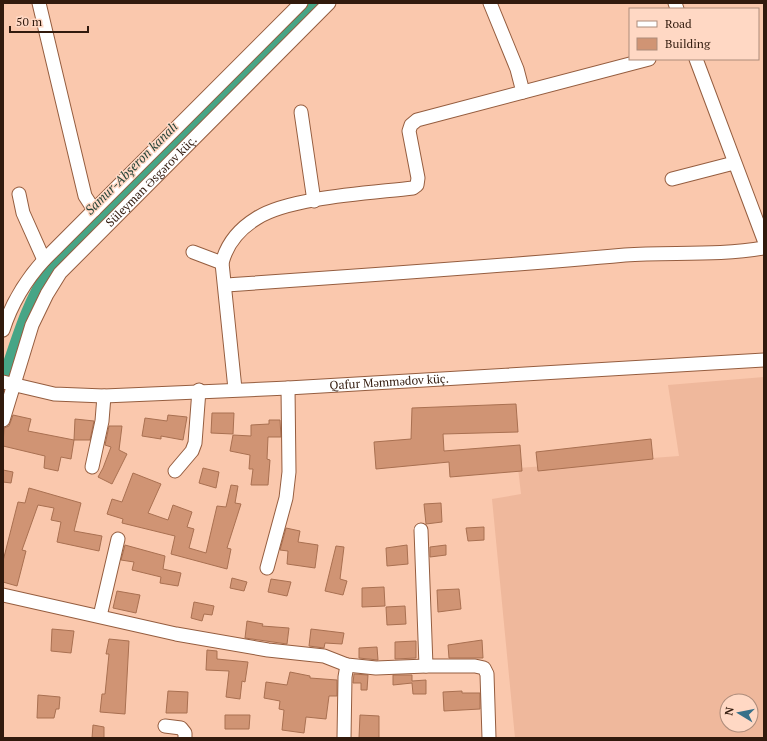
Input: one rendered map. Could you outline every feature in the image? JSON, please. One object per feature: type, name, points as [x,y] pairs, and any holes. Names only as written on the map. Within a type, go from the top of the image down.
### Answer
[{"type":"street","points":[[39,3],[85,196],[94,210]]},
{"type":"street","name":"Süleyman Əsgərov küç.","points":[[3,330],[12,303],[20,288],[44,260],[301,3]]},
{"type":"street","name":"Süleyman Əsgərov küç.","points":[[3,420],[9,384],[46,294],[60,273],[329,3]]},
{"type":"street","points":[[490,3],[517,70],[523,92]]},
{"type":"street","points":[[235,389],[222,263],[228,244],[244,228],[258,218],[277,209],[314,201],[413,188],[417,184],[418,178],[409,138],[411,125],[417,120],[645,60]]},
{"type":"street","points":[[696,60],[734,164],[764,240]]},
{"type":"street","points":[[301,112],[314,201]]},
{"type":"street","points":[[672,179],[734,164]]},
{"type":"street","points":[[19,194],[23,213],[44,260]]},
{"type":"street","points":[[225,285],[478,268],[658,253],[739,251],[764,248]]},
{"type":"street","points":[[193,252],[222,263]]},
{"type":"street","name":"Qafur Məmmədov küç.","points":[[9,384],[54,394],[104,396],[199,390],[288,388],[764,360]]},
{"type":"street","points":[[267,568],[286,498],[289,472],[288,388]]},
{"type":"street","points":[[175,471],[192,451],[195,443],[199,390]]},
{"type":"street","points":[[92,467],[102,421],[104,396]]},
{"type":"street","points":[[421,530],[426,666]]},
{"type":"street","points":[[100,616],[118,539]]},
{"type":"street","points":[[3,595],[216,642],[268,650],[324,656],[347,665],[376,668],[475,666],[484,668],[487,674],[488,738]]},
{"type":"street","points":[[344,738],[344,676],[347,665]]},
{"type":"street","points":[[165,726],[181,728],[185,733],[185,738]]},
{"type":"shaded area","points":[[764,377],[764,738],[515,738],[492,499],[521,494],[518,468],[679,456],[668,385]]},
{"type":"building","points":[[516,404],[518,432],[443,434],[444,451],[520,445],[522,471],[450,477],[449,462],[376,469],[374,442],[411,439],[412,408]]},
{"type":"building","points":[[212,413],[234,413],[233,434],[211,433]]},
{"type":"building","points":[[13,415],[31,419],[28,431],[74,440],[71,459],[61,457],[58,471],[44,468],[45,456],[3,446],[4,428],[9,426]]},
{"type":"building","points":[[168,415],[187,417],[183,440],[161,436],[161,439],[142,436],[145,418],[167,421]]},
{"type":"building","points":[[75,419],[94,421],[90,440],[74,440]]},
{"type":"building","points":[[269,420],[280,420],[281,437],[268,437],[267,459],[270,460],[268,485],[251,485],[253,469],[249,469],[250,455],[230,451],[233,435],[251,436],[251,425],[269,424]]},
{"type":"building","points":[[109,426],[122,426],[119,450],[127,454],[112,484],[98,477],[111,447],[105,445]]},
{"type":"building","points":[[651,439],[653,459],[538,471],[536,452]]},
{"type":"building","points":[[203,468],[219,472],[216,488],[199,483]]},
{"type":"building","points":[[3,470],[13,472],[11,483],[3,482]]},
{"type":"building","points":[[133,473],[161,484],[148,513],[168,520],[173,505],[192,512],[187,527],[194,529],[189,548],[206,553],[217,506],[226,507],[231,485],[238,486],[235,503],[241,504],[227,548],[231,549],[227,569],[171,554],[175,536],[122,523],[123,519],[107,514],[112,499],[122,502]]},
{"type":"building","points":[[29,488],[81,503],[74,531],[102,536],[99,551],[57,542],[61,522],[51,520],[54,508],[38,505],[22,550],[26,551],[17,586],[3,582],[3,561],[18,502],[25,503]]},
{"type":"building","points":[[441,503],[442,522],[426,524],[424,504]]},
{"type":"building","points":[[484,527],[484,540],[468,541],[466,528]]},
{"type":"building","points":[[286,528],[300,531],[298,542],[318,545],[315,568],[287,564],[288,551],[280,550]]},
{"type":"building","points":[[125,545],[165,556],[163,569],[181,573],[178,586],[160,583],[161,577],[132,570],[134,562],[121,560]]},
{"type":"building","points":[[407,545],[408,564],[387,566],[386,548]]},
{"type":"building","points":[[446,545],[446,555],[430,557],[430,547]]},
{"type":"building","points":[[336,546],[344,547],[340,579],[347,581],[343,595],[325,591]]},
{"type":"building","points":[[232,578],[247,582],[244,591],[230,588]]},
{"type":"building","points":[[271,579],[291,582],[287,596],[268,592]]},
{"type":"building","points":[[384,587],[385,606],[362,607],[362,588]]},
{"type":"building","points":[[459,589],[461,609],[438,612],[437,590]]},
{"type":"building","points":[[117,591],[140,595],[136,613],[113,608]]},
{"type":"building","points":[[194,602],[214,606],[212,615],[204,614],[202,621],[191,618]]},
{"type":"building","points":[[405,606],[406,624],[387,625],[386,607]]},
{"type":"building","points":[[247,621],[263,624],[262,626],[289,628],[287,644],[245,638]]},
{"type":"building","points":[[52,629],[74,631],[71,653],[51,651]]},
{"type":"building","points":[[311,629],[344,633],[342,644],[325,643],[324,648],[309,646]]},
{"type":"building","points":[[109,639],[129,641],[125,714],[100,712],[102,694],[105,694],[109,654],[106,654]]},
{"type":"building","points":[[482,640],[483,658],[449,658],[448,645]]},
{"type":"building","points":[[416,641],[416,658],[395,659],[395,642]]},
{"type":"building","points":[[377,647],[378,660],[359,658],[359,648]]},
{"type":"building","points":[[207,650],[217,651],[217,659],[248,662],[245,682],[242,681],[240,699],[226,697],[229,671],[206,670]]},
{"type":"building","points":[[290,672],[310,676],[310,678],[337,680],[337,696],[329,696],[326,719],[306,717],[304,733],[282,730],[284,710],[279,709],[280,701],[264,698],[266,682],[287,685]]},
{"type":"building","points":[[354,674],[368,675],[367,690],[361,690],[361,683],[353,683]]},
{"type":"building","points":[[393,675],[412,675],[412,681],[426,680],[426,694],[413,694],[412,683],[393,685]]},
{"type":"building","points":[[168,691],[188,692],[187,713],[166,713]]},
{"type":"building","points":[[462,691],[462,693],[480,693],[480,709],[444,711],[443,692]]},
{"type":"building","points":[[38,695],[60,697],[59,709],[56,709],[54,718],[37,718]]},
{"type":"building","points":[[225,715],[250,715],[249,729],[225,729]]},
{"type":"building","points":[[360,715],[379,716],[379,738],[359,738]]},
{"type":"building","points":[[93,725],[104,727],[104,738],[92,738]]},
{"type":"waterway","name":"Samur-Abşeron kanalı","points":[[3,379],[28,310],[48,271],[317,3]]}]
